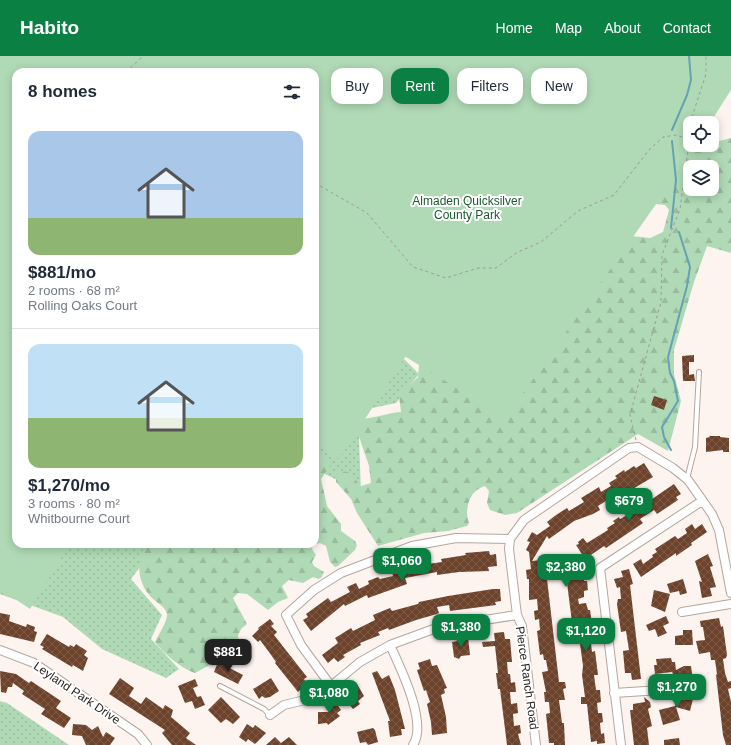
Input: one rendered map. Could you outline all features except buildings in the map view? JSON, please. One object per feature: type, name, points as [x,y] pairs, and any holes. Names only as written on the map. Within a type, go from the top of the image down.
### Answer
[{"type":"street","points":[[331,686],[301,645],[286,614],[314,590],[341,573],[412,546],[456,538],[510,539],[524,520],[630,448],[638,447],[673,468],[687,479],[712,514],[719,530],[730,578],[731,593]]},
{"type":"street","points":[[621,745],[600,568],[702,501]]},
{"type":"street","name":"Pierce Ranch Road","points":[[510,539],[509,549],[517,615],[522,626],[536,745]]},
{"type":"street","points":[[682,612],[731,604]]},
{"type":"street","points":[[270,715],[284,705],[309,699],[331,686],[360,662],[390,645],[439,627],[517,615]]},
{"type":"street","points":[[390,645],[408,685],[414,710],[418,735],[413,745]]},
{"type":"street","name":"Leyland Park Drive","points":[[0,650],[34,663],[138,734],[147,745]]},
{"type":"street","points":[[614,693],[661,690]]},
{"type":"lane","points":[[687,479],[695,447],[699,372]]},
{"type":"lane","points":[[220,686],[264,709],[270,715]]},
{"type":"path","points":[[130,68],[143,56]]},
{"type":"path","points":[[692,116],[706,74],[706,56]]},
{"type":"path","points":[[319,185],[366,213],[413,267],[446,278],[478,268],[496,268],[516,253],[541,242],[578,211],[614,195],[649,150],[663,137],[676,135],[683,137]]},
{"type":"path","points":[[638,447],[630,415],[661,302],[662,255],[680,209],[687,152]]},
{"type":"green space","name":"Almaden Quicksilver County Park","points":[[0,56],[731,56],[731,90],[714,116],[683,116],[683,152],[693,152],[687,160],[683,160],[683,166],[505,419],[406,356],[339,459],[319,446],[319,68],[12,68],[12,548],[68,548],[30,609],[0,589]]},
{"type":"green space","name":"Almaden Quicksilver County Park","points":[[151,56],[701,56],[622,235],[650,238],[663,232],[669,210],[665,205],[655,204],[682,151],[719,152],[719,141],[731,138],[731,253],[707,246],[694,282],[674,350],[674,374],[681,401],[668,451],[638,434],[517,513],[505,515],[490,510],[487,503],[489,491],[485,486],[475,492],[469,501],[467,512],[469,523],[467,526],[448,531],[424,533],[378,546],[357,513],[351,499],[336,482],[336,475],[341,471],[348,472],[361,486],[371,483],[369,466],[355,425],[358,419],[401,412],[399,396],[418,377],[419,365],[401,354],[319,85],[319,68],[138,68]]},
{"type":"green space","points":[[319,288],[386,341],[419,374],[396,403],[358,411],[361,492],[319,471]]},
{"type":"green space","points":[[319,456],[333,462],[321,479],[327,506],[341,524],[341,531],[355,541],[357,545],[355,550],[335,567],[330,562],[326,546],[320,543]]},
{"type":"green space","points":[[19,548],[154,548],[131,579],[162,615],[151,639],[179,669],[166,678],[102,649],[63,617],[0,594],[0,576]]},
{"type":"green space","points":[[144,548],[312,548],[316,555],[312,562],[314,566],[324,572],[321,578],[318,579],[313,577],[303,583],[289,580],[282,586],[288,598],[278,602],[268,610],[247,594],[238,593],[233,598],[247,624],[241,629],[238,636],[239,640],[208,666],[195,673],[184,668],[173,660],[155,642],[167,614],[163,607],[147,592],[143,585],[139,571],[139,564]]},
{"type":"green space","points":[[0,701],[7,703],[69,745],[0,745]]},
{"type":"waterway","points":[[672,130],[687,95],[691,80],[689,56]]},
{"type":"waterway","points":[[671,228],[676,180],[672,141]]},
{"type":"waterway","points":[[671,450],[664,437],[662,427],[678,401],[674,381],[670,373],[668,357],[687,286],[690,267],[679,232]]}]
